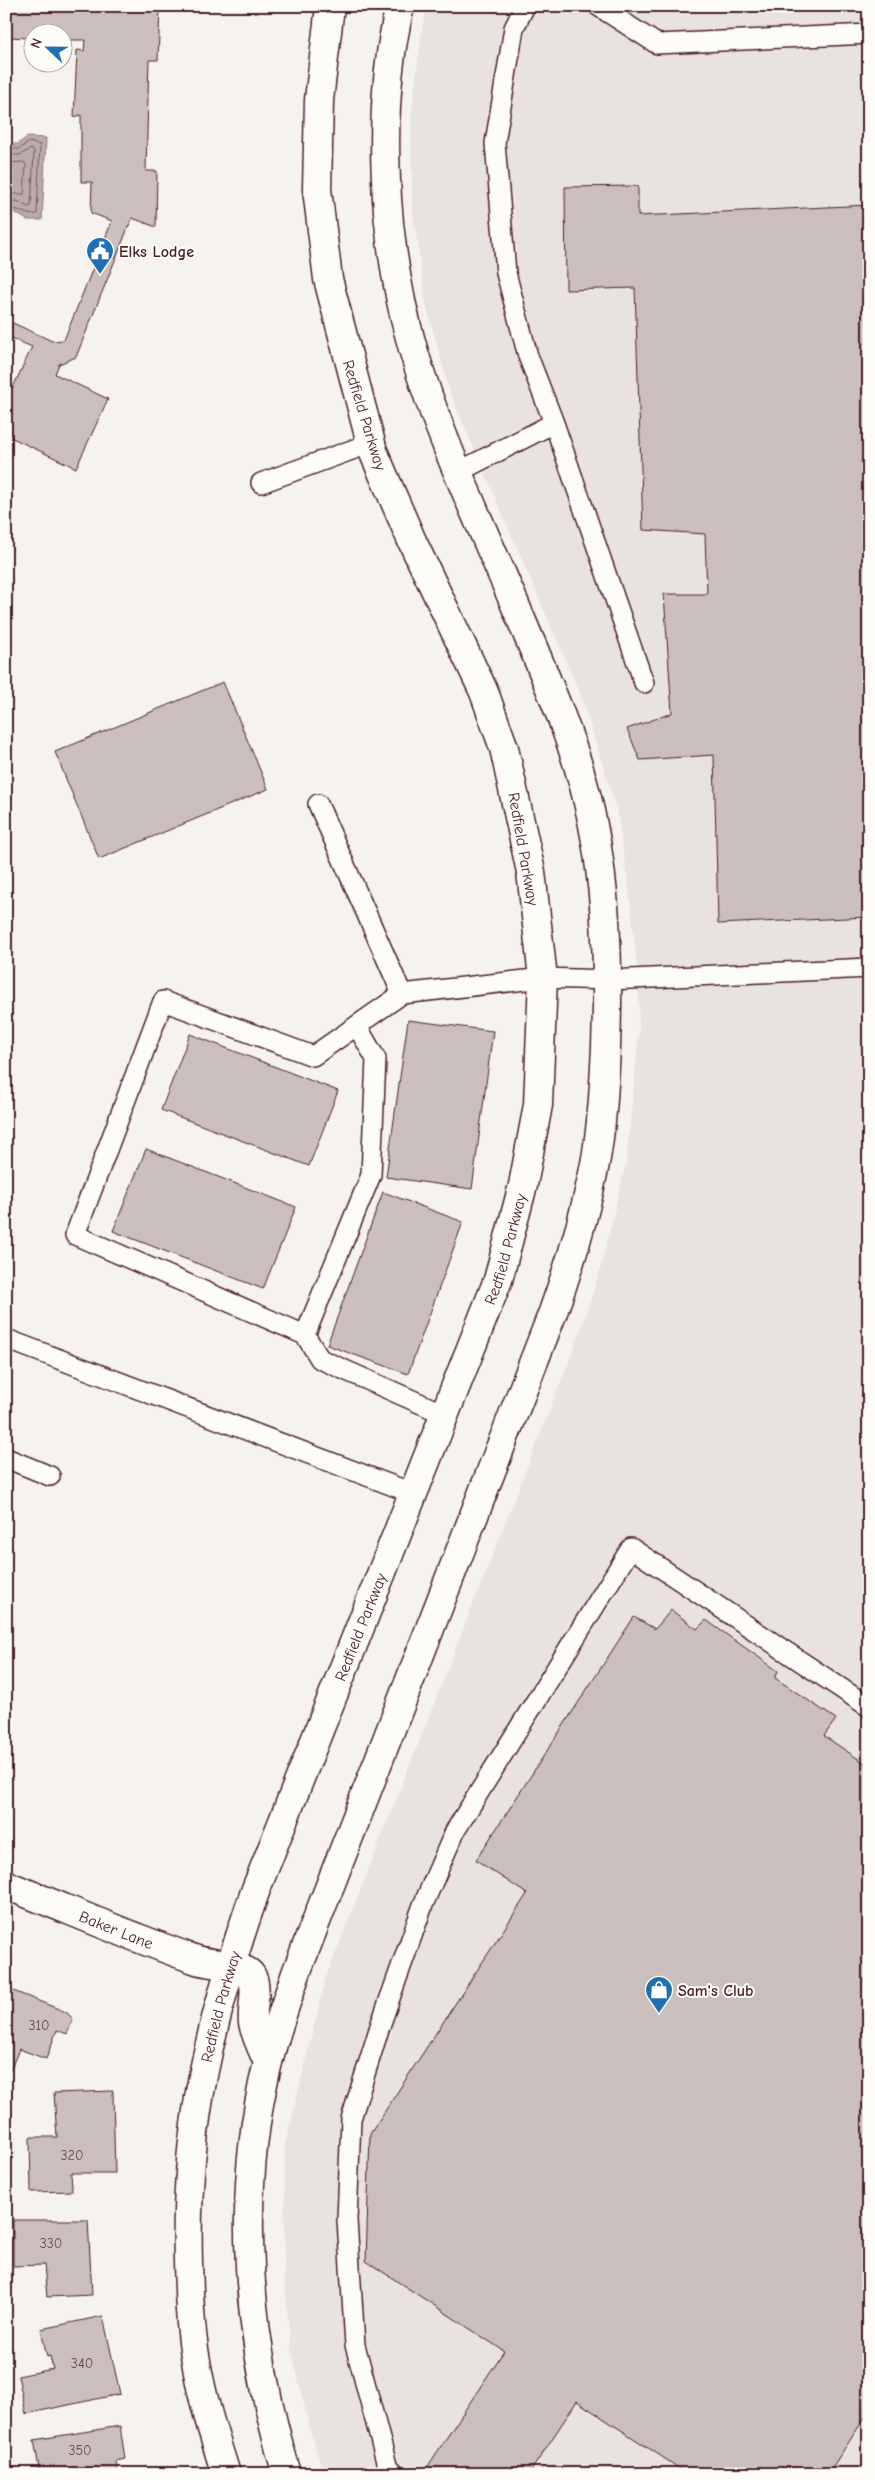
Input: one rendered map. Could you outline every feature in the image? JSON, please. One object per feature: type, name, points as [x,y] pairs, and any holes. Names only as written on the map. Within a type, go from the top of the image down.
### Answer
[{"type":"street","name":"Redfield Parkway","points":[[226,2474],[208,2419],[195,2360],[189,2289],[187,2223],[189,2159],[198,2095],[210,2036],[229,1966],[256,1889],[498,1280],[523,1185],[538,1105],[543,978],[531,872],[504,748],[484,692],[408,533],[371,443],[328,279],[317,189],[319,100],[330,6]]},
{"type":"street","points":[[287,2474],[276,2437],[264,2380],[253,2300],[251,2176],[258,2114],[268,2062],[298,1968],[572,1259],[594,1166],[604,1085],[609,980],[603,895],[587,799],[564,721],[458,472],[412,348],[396,273],[387,188],[386,106],[395,28],[400,6]]},
{"type":"street","name":"Baker Lane","points":[[6,1885],[197,1960],[242,1968],[250,1973],[253,1980],[253,2022],[256,2038],[268,2062]]},
{"type":"lane","points":[[525,6],[514,28],[494,143],[506,273],[528,356],[554,423],[644,683]]},
{"type":"lane","points":[[598,6],[657,44],[869,34]]},
{"type":"lane","points":[[458,472],[554,423]]},
{"type":"lane","points":[[261,483],[371,443]]},
{"type":"lane","points":[[318,804],[402,994]]},
{"type":"lane","points":[[444,1414],[320,1359],[305,1335],[75,1234],[163,1001],[313,1056],[402,994],[543,978],[609,980],[869,968]]},
{"type":"lane","points":[[305,1335],[371,1175],[376,1059],[357,1026]]},
{"type":"lane","points":[[6,1339],[412,1494]]},
{"type":"lane","points":[[6,1458],[50,1476]]},
{"type":"lane","points":[[395,2474],[388,2469],[355,2345],[347,2220],[352,2119],[380,2026],[454,1831],[630,1548],[869,1707]]},
{"type":"shaded area","points":[[428,6],[869,6],[869,2474],[324,2474],[312,2438],[291,2349],[284,2276],[285,2145],[326,1977],[578,1338],[600,1270],[626,1164],[639,1030],[638,975],[629,891],[617,811],[581,696],[450,393],[426,305],[412,204],[411,117],[422,28]]},
{"type":"water","points":[[27,137],[46,138],[42,220],[27,220],[14,212],[6,213],[6,144],[18,144]]},
{"type":"building","name":"Elks Lodge","points":[[6,6],[160,6],[158,60],[149,60],[146,171],[157,171],[156,227],[132,218],[76,357],[59,364],[55,374],[108,399],[76,468],[6,435],[6,402],[32,347],[7,336],[13,323],[52,341],[64,340],[112,221],[91,213],[92,182],[81,182],[81,115],[74,117],[77,50],[84,51],[85,40],[72,40],[72,22],[22,22],[22,38],[6,37]]},
{"type":"building","points":[[638,186],[638,216],[869,205],[869,917],[718,924],[714,755],[640,760],[627,729],[672,713],[664,594],[707,594],[705,534],[643,530],[635,288],[566,290],[565,187]]},
{"type":"building","points":[[223,682],[268,789],[99,859],[55,752]]},
{"type":"building","points":[[408,1020],[493,1031],[472,1189],[386,1177]]},
{"type":"building","points":[[190,1034],[338,1091],[309,1166],[161,1110]]},
{"type":"building","points":[[146,1149],[296,1207],[263,1289],[113,1231]]},
{"type":"building","points":[[383,1192],[463,1222],[408,1374],[327,1345]]},
{"type":"building","name":"Sam's Club","points":[[671,1610],[697,1629],[706,1620],[778,1671],[775,1678],[836,1719],[824,1736],[869,1766],[869,2411],[828,2474],[688,2474],[577,2401],[529,2474],[434,2474],[426,2469],[504,2351],[366,2261],[370,2134],[527,1894],[476,1860],[634,1617],[655,1629]]},
{"type":"building","points":[[6,1988],[66,2012],[73,2019],[67,2034],[57,2030],[46,2059],[19,2049],[10,2071],[6,2070]]},
{"type":"building","points":[[113,2091],[115,2173],[71,2173],[72,2191],[31,2192],[30,2137],[57,2137],[54,2093]]},
{"type":"building","points":[[13,2220],[88,2220],[92,2295],[47,2297],[44,2265],[13,2266]]},
{"type":"building","points":[[103,2316],[120,2394],[26,2414],[18,2376],[53,2369],[50,2356],[47,2357],[41,2329]]},
{"type":"building","points":[[120,2426],[125,2459],[116,2461],[118,2474],[40,2474],[34,2440]]},
{"type":"place","name":"Elks Lodge","points":[[100,275]]},
{"type":"place","name":"Sam's Club","points":[[659,2014]]}]
